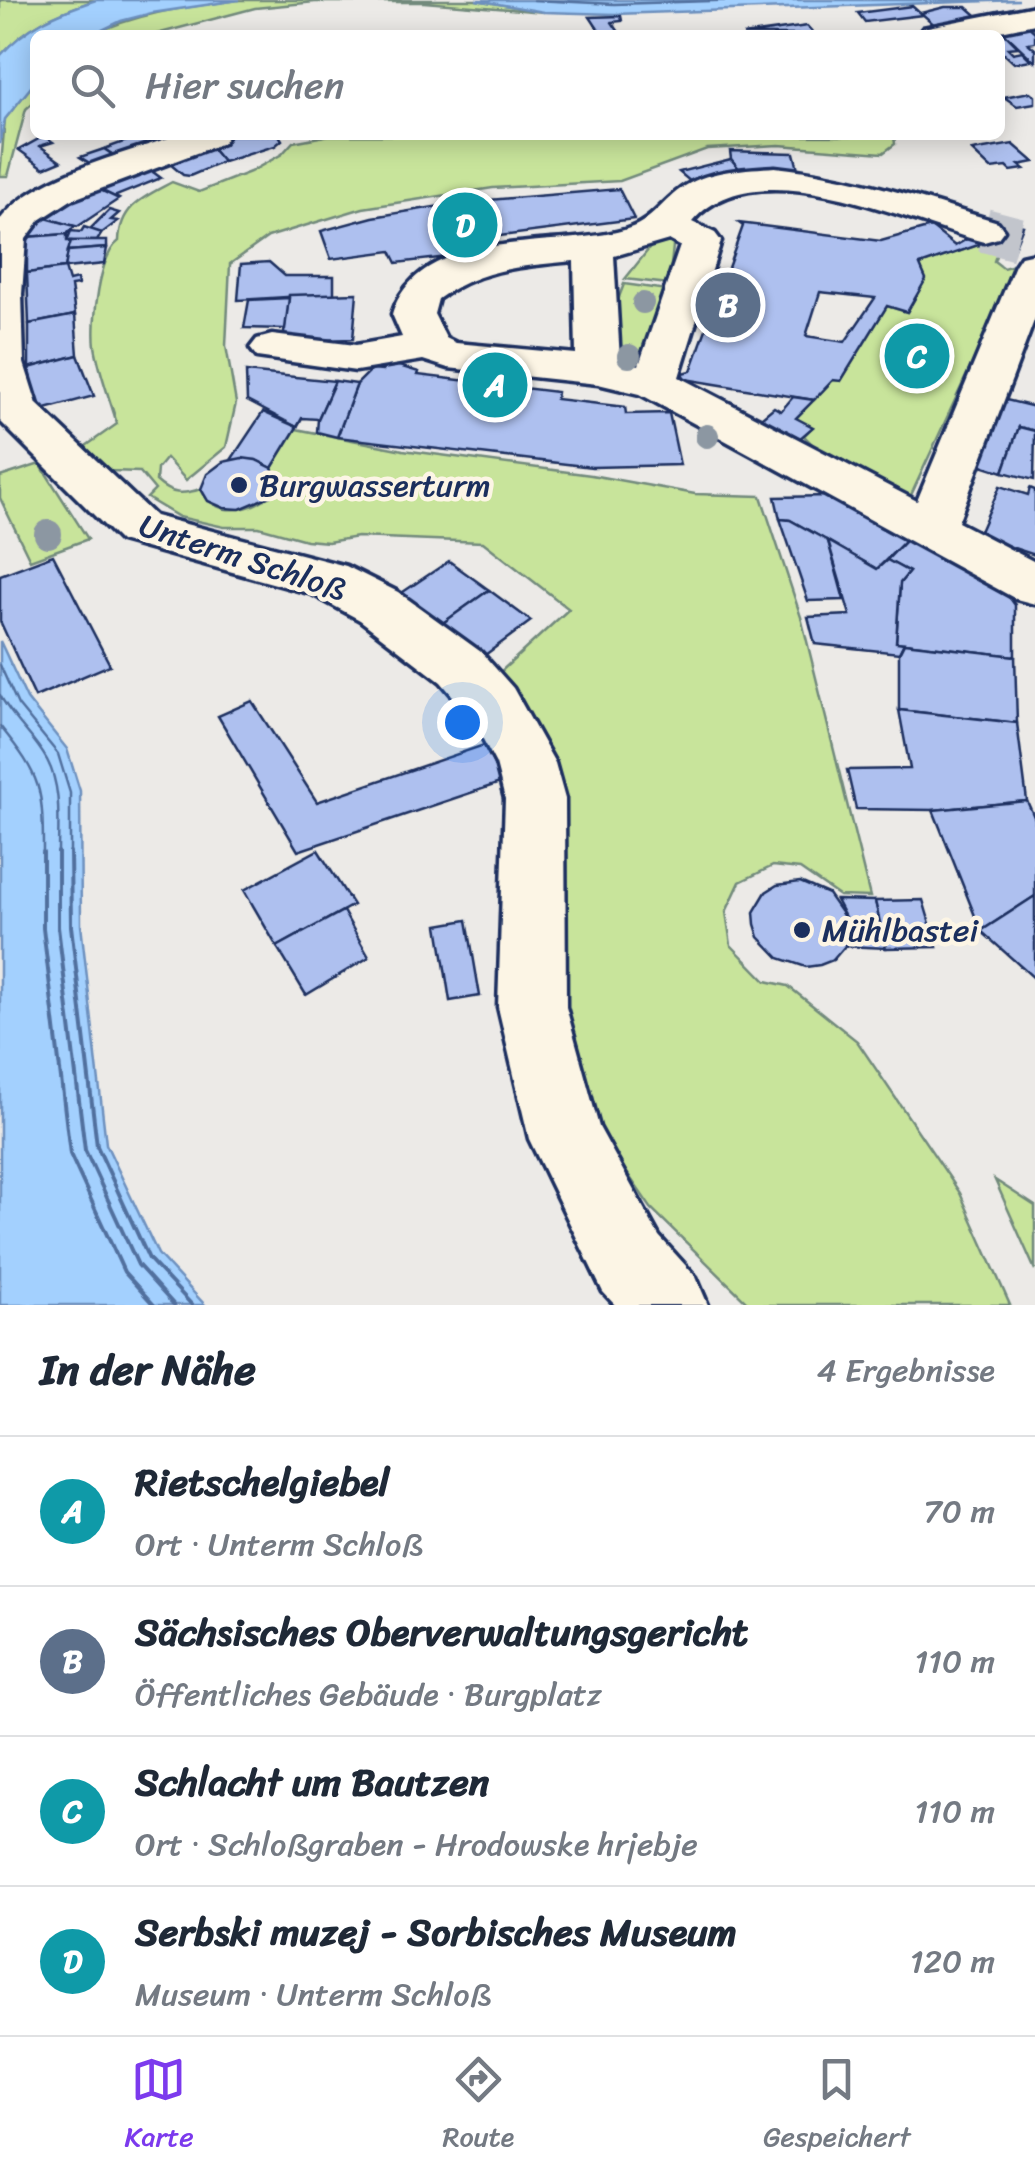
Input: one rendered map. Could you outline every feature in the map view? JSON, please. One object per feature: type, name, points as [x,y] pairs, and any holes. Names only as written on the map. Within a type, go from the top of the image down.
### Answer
[{"type":"street","points":[[1025,0],[1035,2]]},
{"type":"street","points":[[961,30],[1035,16]]},
{"type":"street","name":"Unterm Schloß","points":[[197,140],[58,192],[26,212],[6,238],[2,362],[16,410],[138,528],[328,579],[379,606],[461,667],[493,704],[517,748],[535,799],[532,1007],[566,1140],[631,1264],[668,1305]]},
{"type":"street","points":[[6,180],[58,192]]},
{"type":"street","points":[[428,346],[415,324],[414,302],[437,280],[495,258],[623,242],[668,225],[686,201],[738,180],[810,182],[1018,244],[930,530]]},
{"type":"street","points":[[655,383],[701,241],[668,225]]},
{"type":"street","points":[[594,246],[598,370]]},
{"type":"street","points":[[272,348],[356,358],[428,346],[460,358],[598,370],[655,383],[1035,584]]},
{"type":"green space","points":[[0,0],[96,0],[44,21],[0,56]]},
{"type":"green space","points":[[239,0],[476,0],[544,12],[424,2],[315,2],[255,8],[172,30],[103,30],[182,8]]},
{"type":"green space","points":[[30,88],[30,105],[8,176],[0,176],[5,119]]},
{"type":"green space","points":[[894,140],[895,144],[883,153],[779,145],[707,149],[620,181],[493,188],[363,208],[268,237],[230,264],[226,346],[236,403],[226,447],[186,480],[166,458],[157,469],[156,481],[177,492],[201,489],[207,499],[225,509],[258,503],[275,489],[272,468],[296,429],[403,450],[591,475],[695,494],[761,496],[801,617],[870,897],[839,896],[800,869],[773,866],[740,882],[726,912],[731,945],[766,981],[788,986],[857,1041],[960,1193],[1010,1305],[750,1305],[651,1208],[590,1119],[497,675],[569,609],[483,542],[357,537],[328,542],[259,527],[224,527],[179,517],[147,498],[155,490],[140,472],[111,471],[83,448],[117,424],[97,356],[95,321],[106,260],[119,241],[129,211],[172,182],[199,192],[250,172],[282,154],[293,142]]},
{"type":"green space","points":[[660,235],[674,237],[669,284],[625,279]]},
{"type":"green space","points":[[978,245],[998,250],[994,261],[1003,268],[1018,264],[906,506],[803,453],[813,445],[804,436],[812,427],[796,418],[833,380],[841,381],[887,306],[907,312],[925,280],[920,265]]},
{"type":"green space","points":[[624,284],[667,290],[640,365],[619,363],[611,318]]},
{"type":"green space","points":[[40,464],[88,539],[30,560],[0,498],[0,477]]},
{"type":"green space","points":[[995,1180],[1035,1206],[1035,1270]]},
{"type":"water","points":[[96,0],[239,0],[152,13],[102,30],[30,30]]},
{"type":"water","points":[[476,0],[1019,0],[615,14],[544,12]]},
{"type":"water","points":[[30,30],[30,88],[5,119],[0,144],[0,56]]},
{"type":"water","points":[[0,641],[27,699],[67,749],[80,791],[81,925],[106,1144],[158,1254],[205,1305],[0,1305]]},
{"type":"building","points":[[912,6],[922,15],[865,22],[858,13]]},
{"type":"building","points":[[967,7],[983,21],[938,28],[921,13]]},
{"type":"building","points":[[621,16],[622,21],[612,22],[618,30],[599,30],[590,17]]},
{"type":"building","points":[[1026,24],[1035,32],[1035,42],[1028,43],[1035,49],[1035,62],[1005,30],[999,28]]},
{"type":"building","points":[[807,26],[811,30],[779,30]]},
{"type":"building","points":[[1005,34],[1018,47],[1008,48],[1013,53],[1022,51],[1031,60],[1014,63],[1005,55]]},
{"type":"building","points":[[1030,92],[1035,103],[1017,106],[1005,97]]},
{"type":"building","points":[[37,140],[50,140],[53,142],[40,146],[61,161],[44,168],[19,150]]},
{"type":"building","points":[[129,140],[176,140],[123,161],[104,149]]},
{"type":"building","points":[[282,140],[275,146],[223,162],[207,143]]},
{"type":"building","points":[[207,143],[223,162],[190,176],[183,175],[163,158]]},
{"type":"building","points":[[1013,144],[1034,162],[1019,165],[1024,169],[991,169],[972,151]]},
{"type":"building","points":[[104,149],[113,155],[96,167],[80,157]]},
{"type":"building","points":[[730,151],[794,153],[799,173],[741,171]]},
{"type":"building","points":[[731,159],[741,171],[692,183],[679,172]]},
{"type":"building","points":[[145,166],[161,178],[114,197],[92,186]]},
{"type":"building","points":[[92,186],[119,199],[77,227],[42,217]]},
{"type":"building","points":[[619,189],[634,219],[445,243],[448,257],[397,263],[391,251],[331,259],[321,231],[373,217],[465,202]]},
{"type":"building","points":[[109,210],[119,213],[111,220],[118,221],[102,233],[89,230]]},
{"type":"building","points":[[42,217],[75,226],[67,234],[27,237]]},
{"type":"building","points":[[989,218],[1023,226],[1012,253],[978,245],[920,265],[926,279],[907,312],[887,306],[841,381],[833,380],[814,400],[685,379],[682,373],[691,371],[743,226],[739,223],[881,241],[931,227],[955,246],[972,236],[981,238]],"holes":[[[820,292],[875,298],[845,342],[806,336]]]},
{"type":"building","points":[[84,227],[102,233],[97,241],[67,241],[71,231],[81,232]]},
{"type":"building","points":[[67,234],[67,241],[71,241],[65,268],[27,273],[27,237]]},
{"type":"building","points":[[71,241],[107,241],[107,248],[68,251]]},
{"type":"building","points":[[107,248],[104,264],[65,268],[68,251]]},
{"type":"building","points":[[269,262],[285,276],[334,276],[334,294],[238,300],[241,264]]},
{"type":"building","points":[[65,268],[69,281],[77,279],[78,285],[71,286],[75,315],[29,324],[27,273]]},
{"type":"building","points":[[357,293],[353,339],[283,341],[289,295]]},
{"type":"building","points":[[289,298],[285,329],[244,328],[249,300]]},
{"type":"building","points":[[75,315],[78,355],[29,368],[29,324]]},
{"type":"building","points":[[78,355],[94,396],[42,410],[29,368]]},
{"type":"building","points":[[389,363],[419,372],[418,375],[557,392],[556,399],[625,407],[626,414],[669,413],[680,465],[592,467],[337,437],[357,384],[371,370],[382,371]]},
{"type":"building","points":[[246,372],[335,381],[318,419],[302,418],[297,427],[247,401]]},
{"type":"building","points":[[335,381],[357,384],[337,437],[317,432],[318,419]]},
{"type":"building","points":[[793,397],[814,400],[796,418],[813,427],[790,447],[750,427],[774,407],[781,411]]},
{"type":"building","points":[[1002,399],[1035,407],[1035,431],[1019,427],[1003,472],[978,464]]},
{"type":"building","points":[[263,412],[297,427],[272,468],[256,460],[231,460]]},
{"type":"building","points":[[1019,427],[1035,431],[1034,480],[1003,472]]},
{"type":"building","name":"Burgwasserturm","points":[[242,458],[272,468],[277,482],[270,496],[240,509],[208,501],[201,489],[207,474],[223,462]]},
{"type":"building","points":[[1000,486],[1028,495],[1030,488],[1035,490],[1035,555],[978,536]]},
{"type":"building","points":[[830,496],[908,538],[877,569],[790,520],[780,519],[775,497]]},
{"type":"building","points":[[780,519],[790,520],[828,541],[844,600],[808,601]]},
{"type":"building","points":[[908,538],[1004,590],[1015,605],[1015,656],[896,642],[900,583],[909,572],[887,560]]},
{"type":"building","points":[[828,541],[877,569],[887,560],[909,572],[900,583],[896,642],[904,643],[899,653],[815,644],[808,617],[850,615]]},
{"type":"building","points":[[53,555],[110,665],[35,697],[0,621],[0,575]]},
{"type":"building","points":[[449,561],[489,590],[440,625],[400,594]]},
{"type":"building","points":[[489,590],[531,621],[481,658],[440,625]]},
{"type":"building","points":[[904,643],[1015,656],[1017,723],[899,710],[899,653]]},
{"type":"building","points":[[252,701],[317,802],[484,745],[503,782],[298,851],[218,716]]},
{"type":"building","points":[[899,710],[1017,723],[1027,801],[933,810],[856,809],[847,770],[910,769]]},
{"type":"building","points":[[1027,801],[1035,819],[1035,896],[981,931],[933,810]]},
{"type":"building","points":[[318,850],[353,905],[277,947],[244,890]]},
{"type":"building","name":"Mühlbastei","points":[[800,882],[828,894],[847,921],[845,946],[833,960],[820,965],[806,967],[779,958],[759,937],[755,924],[754,912],[766,892],[777,885]]},
{"type":"building","points":[[1035,896],[1035,979],[981,931]]},
{"type":"building","points":[[836,900],[875,901],[886,948],[845,946],[847,921]]},
{"type":"building","points":[[923,900],[937,947],[886,948],[875,901]]},
{"type":"building","points":[[343,911],[369,957],[306,995],[277,947]]},
{"type":"building","points":[[467,920],[480,996],[450,1001],[438,925]]},
{"type":"tunnel","points":[[984,230],[1018,239]]},
{"type":"place","name":"Serbski muzej - Sorbisches Museum","points":[[465,225]]},
{"type":"place","name":"Sächsisches Oberverwaltungsgericht","points":[[728,305]]},
{"type":"place","name":"Schlacht um Bautzen","points":[[917,356]]},
{"type":"place","name":"Rietschelgiebel","points":[[495,385]]},
{"type":"place","name":"Burgwasserturm","points":[[239,485]]},
{"type":"place","name":"Mühlbastei","points":[[802,930]]}]
